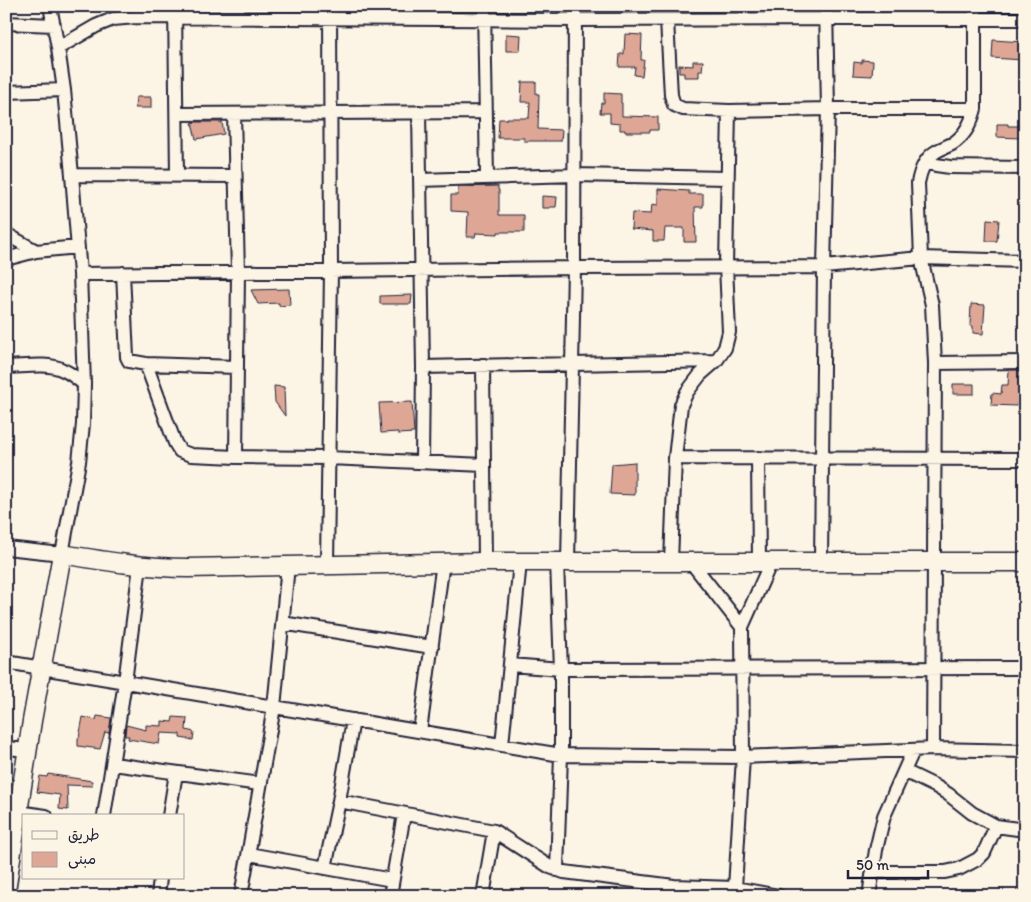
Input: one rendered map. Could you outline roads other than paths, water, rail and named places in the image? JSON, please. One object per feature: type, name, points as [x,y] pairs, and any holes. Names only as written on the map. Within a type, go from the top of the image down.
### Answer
[{"type":"street","points":[[484,6],[486,178]]},
{"type":"street","points":[[557,870],[561,755],[562,562],[572,364],[574,268],[575,6]]},
{"type":"street","points":[[933,750],[935,363],[932,305],[921,258],[918,183],[920,172],[933,153],[954,143],[968,128],[972,119],[975,109],[975,6]]},
{"type":"street","points":[[58,48],[96,26],[114,19],[175,12],[331,12],[484,20],[667,20],[826,12],[975,20],[1025,20]]},
{"type":"street","points":[[175,12],[177,176]]},
{"type":"street","points":[[327,565],[331,270],[331,12]]},
{"type":"street","points":[[821,562],[824,267],[828,109],[826,12]]},
{"type":"street","points":[[6,23],[53,13],[64,90],[78,247],[84,384],[84,424],[79,462],[41,667],[6,891]]},
{"type":"street","points":[[667,20],[671,96],[674,105],[683,109],[729,111],[975,109]]},
{"type":"street","points":[[6,92],[64,90]]},
{"type":"street","points":[[670,562],[675,458],[681,405],[687,392],[700,375],[716,360],[725,348],[729,332],[726,266],[729,111]]},
{"type":"street","points":[[419,112],[423,367],[422,462]]},
{"type":"street","points":[[177,114],[485,112]]},
{"type":"street","points":[[234,114],[238,272],[236,457]]},
{"type":"street","points":[[926,162],[950,167],[1025,168]]},
{"type":"street","points":[[420,180],[574,175],[727,178]]},
{"type":"street","points":[[72,176],[235,176]]},
{"type":"street","points":[[6,234],[36,251]]},
{"type":"street","points":[[6,259],[36,251],[78,247]]},
{"type":"street","points":[[80,274],[726,266],[824,267],[921,258],[1025,261]]},
{"type":"street","points":[[123,273],[127,357],[129,361],[146,364],[236,367]]},
{"type":"street","points":[[423,367],[716,360]]},
{"type":"street","points":[[935,363],[1025,362]]},
{"type":"street","points":[[146,364],[175,444],[180,451],[191,455],[329,458],[484,465]]},
{"type":"street","points":[[483,366],[485,562]]},
{"type":"street","points":[[6,367],[55,367],[64,370],[84,384]]},
{"type":"street","points":[[675,458],[1025,459]]},
{"type":"street","points":[[734,888],[744,757],[742,627],[765,562],[758,458]]},
{"type":"street","points":[[6,548],[164,568],[443,562],[1025,562]]},
{"type":"street","points":[[420,731],[443,562]]},
{"type":"street","points":[[502,745],[520,562]]},
{"type":"street","points":[[690,562],[742,627]]},
{"type":"street","points":[[104,814],[125,682],[140,566]]},
{"type":"street","points":[[241,896],[274,707],[288,566]]},
{"type":"street","points":[[282,624],[432,647]]},
{"type":"street","points":[[6,662],[561,755],[744,757],[933,750],[1025,751]]},
{"type":"street","points":[[510,664],[560,670],[1025,668]]},
{"type":"street","points":[[325,868],[340,801],[353,720]]},
{"type":"street","points":[[6,748],[28,750]]},
{"type":"street","points":[[869,896],[876,850],[884,816],[914,751]]},
{"type":"street","points":[[113,764],[260,784]]},
{"type":"street","points":[[904,771],[935,786],[972,813],[996,826],[1025,830]]},
{"type":"street","points":[[169,814],[176,773]]},
{"type":"street","points":[[340,801],[494,831],[557,870],[673,891],[734,888],[778,896]]},
{"type":"street","points":[[18,812],[32,814]]},
{"type":"street","points":[[390,896],[404,814]]},
{"type":"street","points":[[872,872],[945,872],[958,869],[978,859],[984,852],[996,826]]},
{"type":"street","points":[[483,896],[494,831]]},
{"type":"street","points":[[248,854],[392,880]]},
{"type":"street","points":[[158,896],[160,880]]}]
